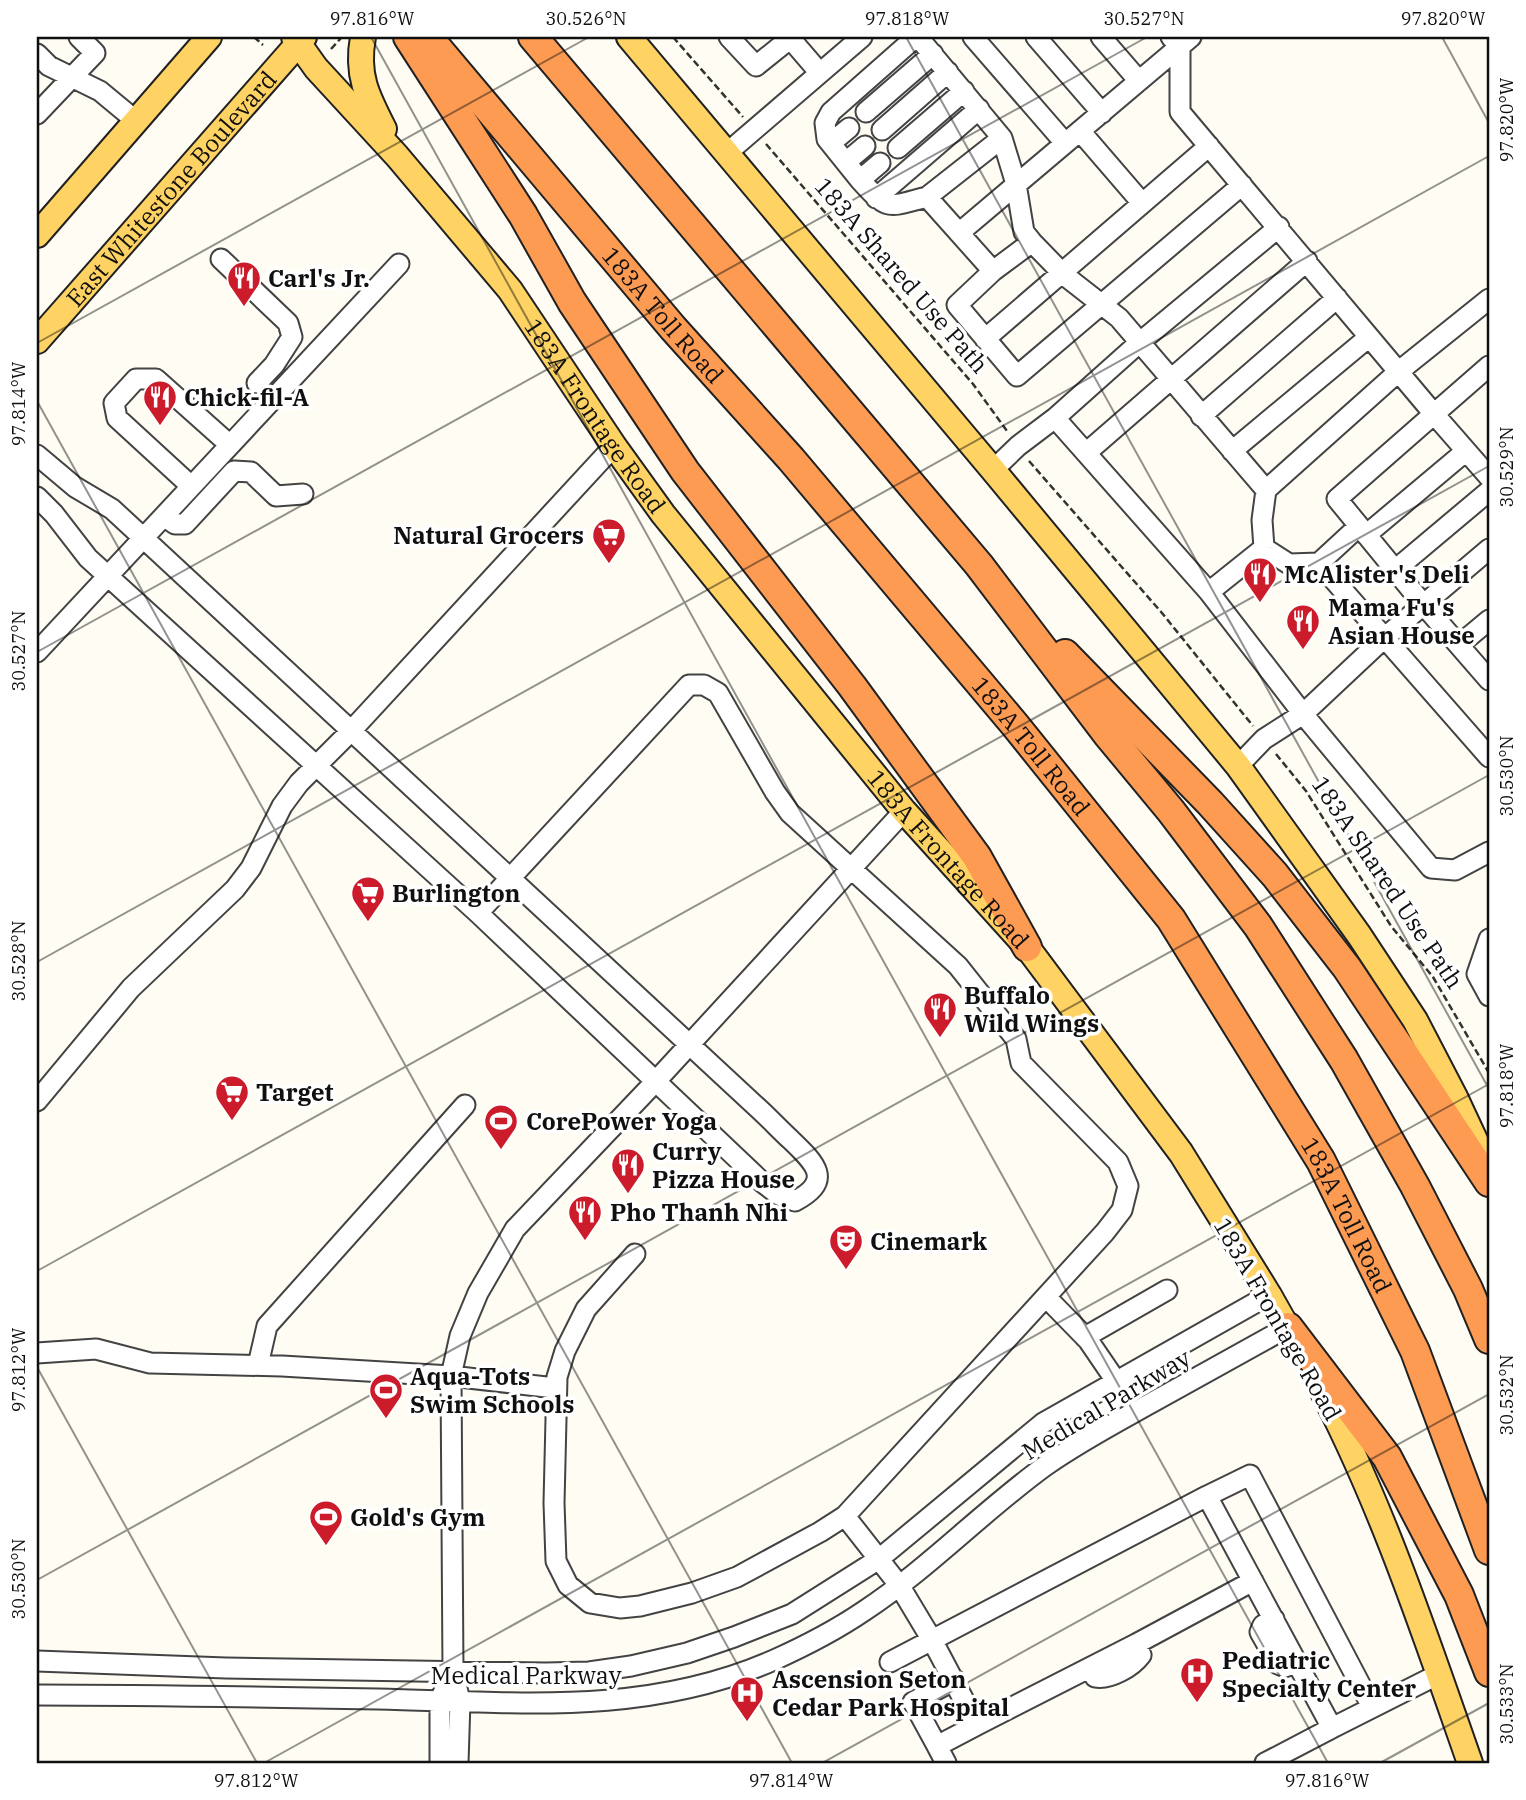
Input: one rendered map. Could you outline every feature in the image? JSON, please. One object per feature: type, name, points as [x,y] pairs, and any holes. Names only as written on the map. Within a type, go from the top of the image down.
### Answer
[{"type":"highway","points":[[408,37],[460,93],[572,302],[685,471],[852,686],[977,857],[1027,947]]},
{"type":"highway","name":"183A Toll Road","points":[[428,37],[460,93],[791,459],[1015,725],[1171,919],[1321,1161],[1415,1352],[1489,1550]]},
{"type":"highway","points":[[533,37],[979,565],[1258,926],[1344,1060],[1409,1175],[1468,1290],[1489,1339]]},
{"type":"highway","points":[[979,565],[1210,803],[1275,875],[1347,968],[1489,1182]]},
{"type":"highway","points":[[1288,1327],[1387,1457],[1459,1595],[1489,1672]]},
{"type":"main road","points":[[37,235],[209,37]]},
{"type":"main road","points":[[363,37],[359,59],[367,95],[397,156]]},
{"type":"main road","points":[[629,37],[1238,766],[1359,935],[1415,1020],[1489,1170]]},
{"type":"main road","name":"183A Frontage Road","points":[[299,38],[316,68],[397,156],[510,290],[614,446],[663,514],[904,811],[1027,947],[1181,1153],[1288,1327],[1358,1465],[1393,1547],[1470,1763]]},
{"type":"main road","name":"East Whitestone Boulevard","points":[[37,341],[299,38]]},
{"type":"street","points":[[37,114],[95,53],[79,37]]},
{"type":"street","points":[[729,37],[756,66],[790,37],[819,72]]},
{"type":"street","points":[[727,153],[862,37]]},
{"type":"street","points":[[1002,138],[927,197],[893,206],[880,202],[860,180],[827,139],[825,123],[831,112],[917,37],[1002,138],[1016,184],[1024,232],[1032,243],[1061,272],[1119,318],[1266,490]]},
{"type":"street","points":[[973,37],[1142,203]]},
{"type":"street","points":[[1036,37],[1102,113]]},
{"type":"street","points":[[1101,37],[1139,81]]},
{"type":"street","points":[[959,233],[1139,81],[1181,40]]},
{"type":"street","points":[[1181,40],[1180,112],[1489,477]]},
{"type":"street","points":[[37,54],[49,66],[100,91],[135,120]]},
{"type":"street","points":[[866,112],[933,54]]},
{"type":"street","points":[[882,130],[948,72]]},
{"type":"street","points":[[898,148],[964,91]]},
{"type":"street","points":[[876,198],[979,109]]},
{"type":"street","points":[[831,143],[849,128]]},
{"type":"street","points":[[846,162],[865,146]]},
{"type":"street","points":[[985,339],[1209,146]]},
{"type":"street","points":[[860,180],[880,163]]},
{"type":"street","points":[[1032,243],[993,271],[957,305],[1017,376],[1242,185]]},
{"type":"street","points":[[927,197],[993,271]]},
{"type":"street","points":[[993,470],[1139,343],[1279,227]]},
{"type":"street","points":[[221,260],[288,323],[292,337],[274,365],[257,383]]},
{"type":"street","points":[[1086,453],[1307,261]]},
{"type":"street","points":[[37,652],[399,264]]},
{"type":"street","points":[[1201,416],[1337,298]]},
{"type":"street","points":[[1264,548],[1262,520],[1266,490],[1398,372],[1489,299]]},
{"type":"street","points":[[1232,451],[1369,337]]},
{"type":"street","points":[[1489,366],[1337,499],[1489,680]]},
{"type":"street","points":[[191,486],[117,418],[114,403],[136,379],[156,379],[230,445]]},
{"type":"street","points":[[1055,418],[1209,593],[1303,714],[1431,868],[1455,870],[1489,852]]},
{"type":"street","points":[[37,1101],[131,988],[236,889],[251,869],[282,806],[315,767],[614,446]]},
{"type":"street","points":[[1264,548],[1289,564],[1319,563],[1466,451]]},
{"type":"street","points":[[37,455],[75,487],[112,509],[510,879],[691,1043],[809,1157],[818,1170],[818,1182],[809,1194],[795,1201],[779,1195],[762,1182],[478,913],[315,767],[80,549],[54,514],[37,497]]},
{"type":"street","points":[[163,516],[175,524],[185,524],[234,471],[251,472],[276,496],[303,494]]},
{"type":"street","points":[[1395,570],[1489,491]]},
{"type":"street","points":[[1209,593],[1264,548]]},
{"type":"street","points":[[1238,766],[1264,739],[1303,714],[1383,639],[1489,549]]},
{"type":"street","points":[[1319,563],[1489,757]]},
{"type":"street","points":[[1459,645],[1489,620]]},
{"type":"street","points":[[478,913],[689,685],[704,685],[718,693],[790,813],[958,966],[1016,1039],[1021,1063],[1118,1162],[1128,1186],[1122,1210],[1105,1232],[845,1516],[737,1577],[663,1601],[620,1608],[590,1603],[568,1585],[556,1560],[555,1388],[565,1351],[586,1309],[635,1254]]},
{"type":"street","points":[[440,1763],[453,1671],[451,1376],[460,1336],[478,1293],[515,1230],[904,811]]},
{"type":"street","points":[[1489,939],[1477,974],[1489,995]]},
{"type":"street","points":[[258,1365],[267,1326],[465,1105]]},
{"type":"street","points":[[1085,1337],[1167,1290]]},
{"type":"street","name":"Medical Parkway","points":[[37,1661],[226,1668],[589,1672],[687,1653],[792,1614],[879,1559],[1043,1423],[1269,1295]]},
{"type":"street","points":[[1046,1297],[1085,1337],[1116,1381]]},
{"type":"street","name":"Medical Parkway","points":[[37,1695],[592,1703],[635,1699],[724,1678],[785,1655],[865,1610],[1046,1466],[1091,1436],[1288,1327]]},
{"type":"street","points":[[37,1353],[96,1349],[150,1363],[258,1365],[451,1376],[555,1388]]},
{"type":"street","points":[[890,1662],[1250,1475],[1372,1707]]},
{"type":"street","points":[[1207,1496],[1332,1728]]},
{"type":"street","points":[[845,1516],[899,1585],[955,1680],[977,1725]]},
{"type":"street","points":[[937,1746],[1252,1581]]},
{"type":"street","points":[[1265,1763],[1439,1674]]},
{"type":"street","points":[[946,1763],[914,1702],[955,1680]]},
{"type":"street","points":[[450,1700],[458,1763]]},
{"type":"path","points":[[254,37],[263,45]]},
{"type":"path","points":[[331,49],[342,37]]},
{"type":"path","points":[[673,37],[745,120]]},
{"type":"path","name":"183A Shared Use Path","points":[[765,143],[974,384],[1009,433]]},
{"type":"path","points":[[1027,458],[1162,613],[1255,728]]},
{"type":"path","name":"183A Shared Use Path","points":[[1273,750],[1306,791],[1391,926],[1433,977],[1489,1073]]},
{"type":"place","name":"Carl's Jr.","points":[[244,308]]},
{"type":"place","name":"Chick-fil-A","points":[[160,427]]},
{"type":"place","name":"Natural Grocers","points":[[609,565]]},
{"type":"place","name":"McAlister's Deli","points":[[1260,604]]},
{"type":"place","name":"Mama Fu's Asian House","points":[[1303,651]]},
{"type":"place","name":"Burlington","points":[[368,923]]},
{"type":"place","name":"Buffalo Wild Wings","points":[[940,1039]]},
{"type":"place","name":"Target","points":[[232,1122]]},
{"type":"place","name":"CorePower Yoga","points":[[501,1151]]},
{"type":"place","name":"Curry Pizza House","points":[[628,1195]]},
{"type":"place","name":"Pho Thanh Nhi","points":[[585,1242]]},
{"type":"place","name":"Cinemark","points":[[846,1271]]},
{"type":"place","name":"Aqua-Tots Swim Schools","points":[[386,1420]]},
{"type":"place","name":"Gold's Gym","points":[[326,1547]]},
{"type":"place","name":"Pediatric Specialty Center","points":[[1197,1704]]},
{"type":"place","name":"Ascension Seton Cedar Park Hospital","points":[[747,1723]]}]
